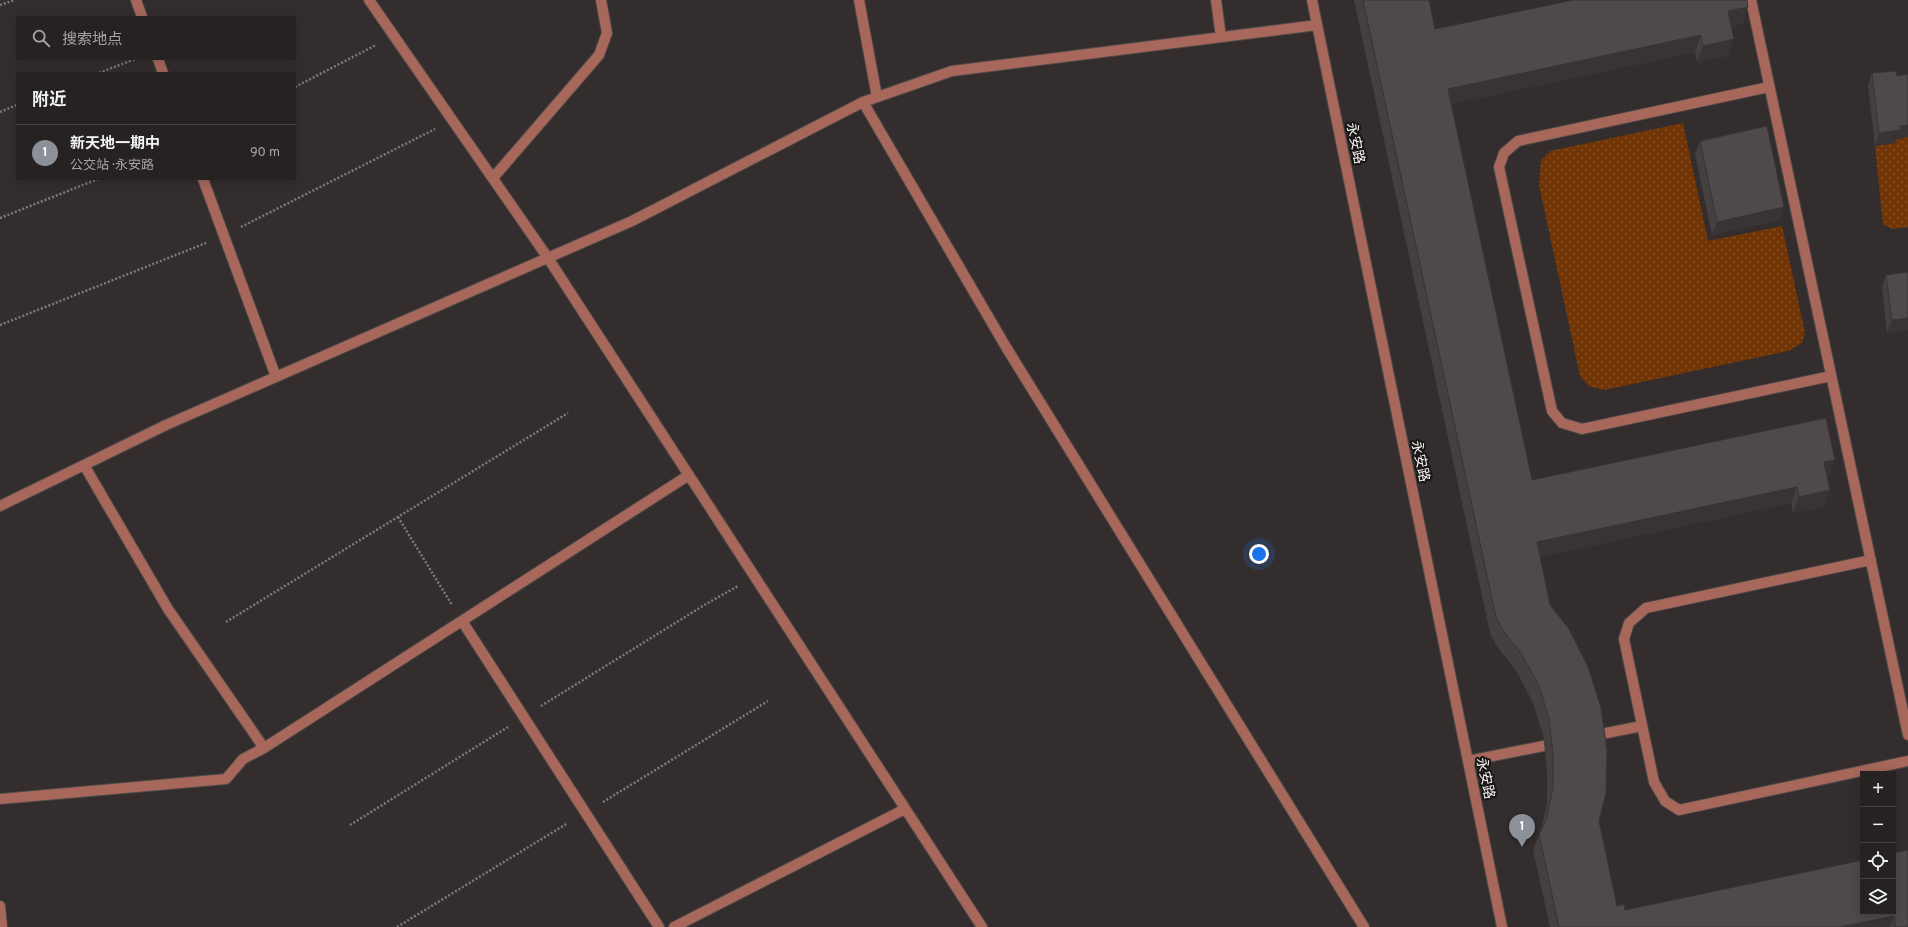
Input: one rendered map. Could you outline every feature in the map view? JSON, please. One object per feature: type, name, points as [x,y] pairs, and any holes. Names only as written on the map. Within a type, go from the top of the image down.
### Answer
[{"type":"street","points":[[136,0],[142,16]]},
{"type":"street","points":[[369,0],[548,258],[982,927]]},
{"type":"street","points":[[493,178],[599,55],[607,33],[601,0]]},
{"type":"street","points":[[859,0],[877,97]]},
{"type":"street","points":[[1216,0],[1221,37]]},
{"type":"street","name":"永安路","points":[[1312,0],[1502,927]]},
{"type":"street","points":[[1750,0],[1908,735]]},
{"type":"street","points":[[0,506],[166,425],[632,221],[863,102],[952,71],[1317,24]]},
{"type":"street","points":[[158,60],[163,72]]},
{"type":"street","points":[[1769,88],[1518,141],[1504,153],[1499,167],[1552,411],[1562,422],[1582,429],[1831,376]]},
{"type":"street","points":[[863,102],[1006,347],[1364,927]]},
{"type":"street","points":[[203,180],[276,377]]},
{"type":"street","points":[[84,465],[168,610],[264,748]]},
{"type":"street","points":[[0,800],[226,779],[243,760],[689,475]]},
{"type":"street","points":[[1870,560],[1646,608],[1629,623],[1624,639],[1654,782],[1665,801],[1679,810],[1908,761]]},
{"type":"street","points":[[462,621],[660,927]]},
{"type":"street","points":[[1582,738],[1642,726]]},
{"type":"street","points":[[1468,761],[1566,741]]},
{"type":"street","points":[[674,927],[905,810]]},
{"type":"street","points":[[0,906],[2,927]]},
{"type":"path","points":[[0,6],[15,0]]},
{"type":"path","points":[[296,86],[394,36]]},
{"type":"path","points":[[102,72],[132,60]]},
{"type":"path","points":[[0,112],[16,105]]},
{"type":"path","points":[[0,218],[95,180]]},
{"type":"path","points":[[226,622],[568,413]]},
{"type":"path","points":[[398,517],[462,621]]},
{"type":"path","points":[[350,825],[706,604],[755,577]]},
{"type":"shaded area","points":[[1683,123],[1708,241],[1782,226],[1805,333],[1802,343],[1788,351],[1604,390],[1588,386],[1580,376],[1539,185],[1541,160],[1550,151]]},
{"type":"shaded area","points":[[1908,137],[1908,227],[1892,229],[1883,224],[1875,146],[1895,143],[1895,139]]},
{"type":"building","points":[[1363,0],[1429,0],[1435,29],[1573,0],[1747,0],[1748,7],[1728,11],[1734,39],[1703,46],[1701,35],[1448,89],[1532,480],[1826,418],[1835,460],[1824,462],[1830,490],[1799,497],[1797,487],[1537,542],[1550,605],[1569,629],[1588,667],[1601,708],[1607,750],[1606,793],[1599,821],[1617,906],[1624,904],[1625,910],[1860,861],[1860,915],[1896,915],[1896,852],[1908,850],[1908,927],[1896,927],[1894,916],[1840,927],[1559,927],[1539,834],[1546,821],[1553,787],[1553,753],[1549,719],[1539,686],[1523,656],[1502,629],[1496,617]]},
{"type":"building","points":[[1896,71],[1897,76],[1908,74],[1908,125],[1900,126],[1900,130],[1879,133],[1872,73]]},
{"type":"building","points":[[1767,126],[1784,207],[1717,222],[1700,141]]},
{"type":"building","points":[[1908,272],[1908,318],[1892,320],[1886,275]]},
{"type":"place","name":"新天地一期中","points":[[1522,847]]}]
